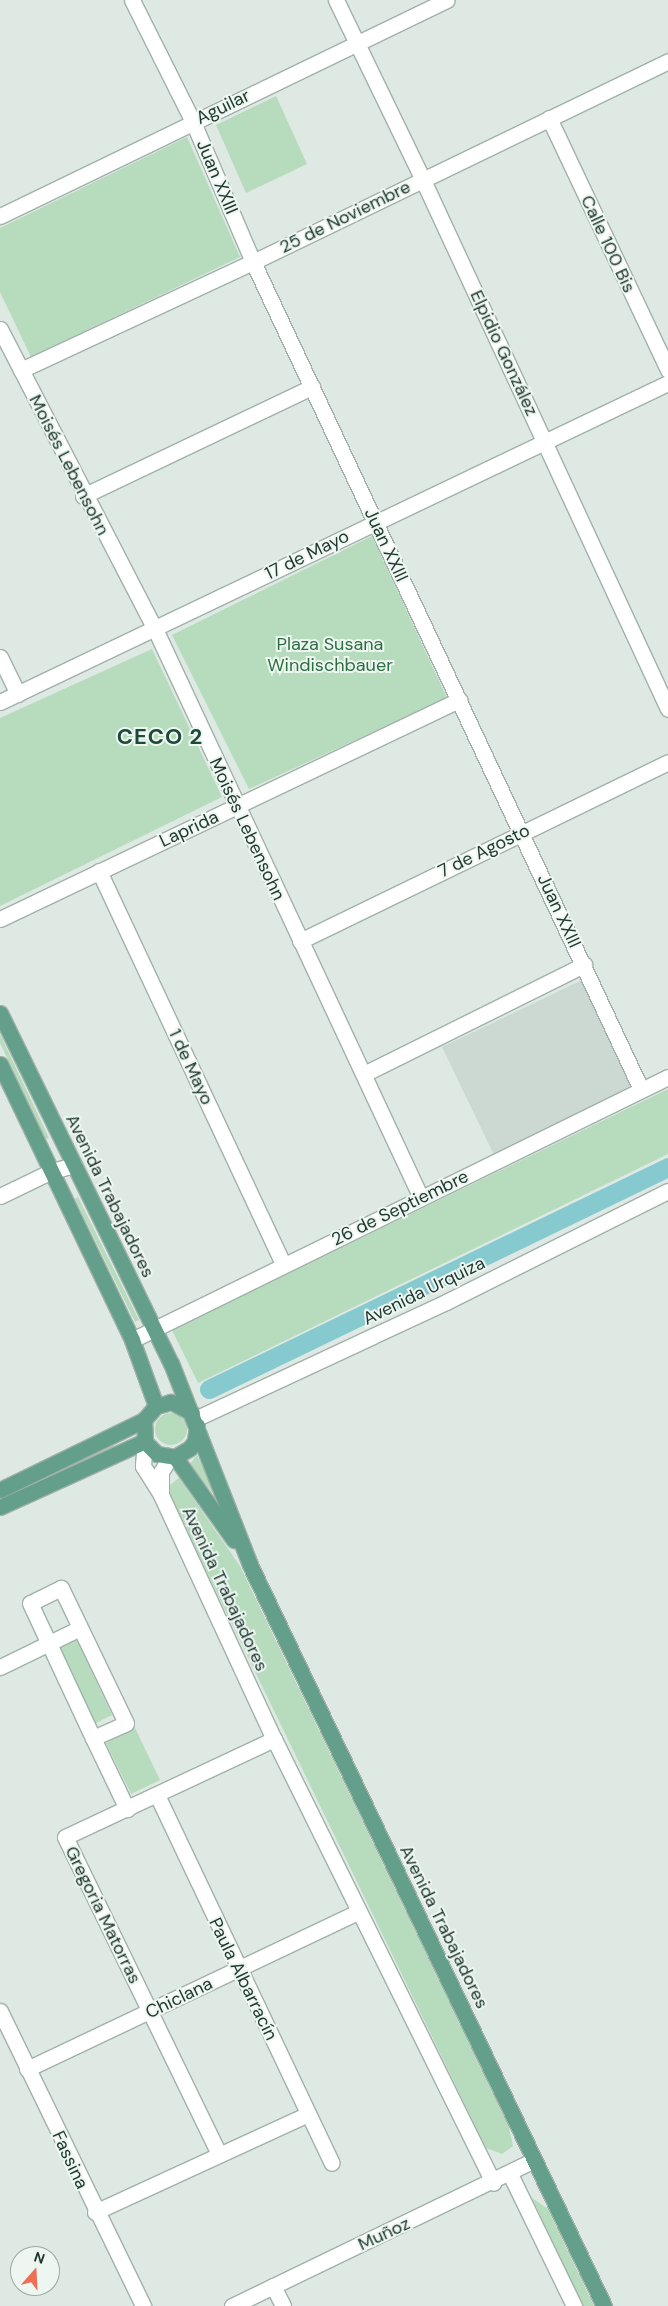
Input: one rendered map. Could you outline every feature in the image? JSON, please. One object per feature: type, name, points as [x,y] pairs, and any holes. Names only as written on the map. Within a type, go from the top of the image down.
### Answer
[{"type":"main road","name":"Avenida Trabajadores","points":[[0,1013],[154,1328],[194,1419],[250,1565],[604,2306]]},
{"type":"main road","points":[[0,1064],[132,1340],[156,1406]]},
{"type":"main road","points":[[0,1490],[144,1420],[156,1406],[171,1402],[194,1419],[195,1441],[190,1448],[173,1457],[157,1454],[145,1442],[144,1420]]},
{"type":"main road","points":[[0,1507],[145,1442]]},
{"type":"main road","name":"Avenida Trabajadores","points":[[173,1457],[208,1500],[250,1565]]},
{"type":"street","name":"Juan XXIII","points":[[132,0],[193,122],[253,262],[458,700],[523,832],[641,1090]]},
{"type":"street","name":"Elpidio González","points":[[336,0],[422,178],[668,709]]},
{"type":"street","name":"Aguilar","points":[[0,216],[447,0]]},
{"type":"street","name":"25 de Noviembre","points":[[21,370],[253,262],[422,178],[668,61]]},
{"type":"street","name":"Calle 100 Bis","points":[[549,118],[668,370]]},
{"type":"street","name":"Moisés Lebensohn","points":[[0,329],[84,496],[154,629],[421,1198]]},
{"type":"street","name":"17 de Mayo","points":[[0,702],[546,443],[668,383]]},
{"type":"street","points":[[84,496],[312,387]]},
{"type":"street","points":[[0,657],[18,694]]},
{"type":"street","name":"Laprida","points":[[0,919],[458,700]]},
{"type":"street","name":"7 de Agosto","points":[[300,941],[668,762]]},
{"type":"street","name":"1 de Mayo","points":[[99,871],[283,1264]]},
{"type":"street","points":[[364,1074],[584,965]]},
{"type":"street","name":"26 de Septiembre","points":[[132,1340],[283,1264],[668,1077]]},
{"type":"street","points":[[0,1196],[52,1171],[74,1165]]},
{"type":"street","name":"Avenida Urquiza","points":[[194,1419],[446,1302],[668,1191]]},
{"type":"street","name":"Avenida Trabajadores","points":[[145,1442],[143,1466],[161,1495],[274,1739],[493,2183]]},
{"type":"street","name":"Avenida Trabajadores","points":[[161,1495],[161,1472],[173,1457]]},
{"type":"street","points":[[92,1738],[126,1723],[61,1588],[30,1603],[92,1738],[127,1809],[274,1739]]},
{"type":"street","points":[[0,1667],[80,1628]]},
{"type":"street","name":"Paula Albarracín","points":[[157,1795],[238,1970],[332,2163]]},
{"type":"street","name":"Gregoria Matorras","points":[[127,1809],[65,1837],[219,2154]]},
{"type":"street","name":"Chiclana","points":[[27,2069],[358,1912]]},
{"type":"street","name":"Fassina","points":[[0,2012],[95,2212],[143,2306]]},
{"type":"street","points":[[95,2212],[308,2114]]},
{"type":"street","name":"Muñoz","points":[[232,2306],[493,2183],[534,2160]]},
{"type":"street","points":[[510,2174],[574,2306]]},
{"type":"street","points":[[274,2286],[283,2306]]},
{"type":"shaded area","points":[[584,979],[636,1087],[494,1155],[442,1047]]},
{"type":"green space","points":[[276,96],[307,164],[246,193],[216,125]]},
{"type":"green space","points":[[187,137],[240,257],[31,357],[0,292],[0,228]]},
{"type":"green space","name":"Plaza Susana Windischbauer","points":[[372,536],[447,698],[249,789],[172,635]]},
{"type":"green space","points":[[152,649],[222,797],[0,906],[0,718]]},
{"type":"green space","points":[[0,1034],[49,1138],[46,1139],[0,1043]]},
{"type":"green space","points":[[668,1089],[668,1154],[198,1383],[172,1330]]},
{"type":"green space","points":[[78,1197],[139,1320],[135,1322],[75,1199]]},
{"type":"green space","points":[[171,1413],[177,1414],[182,1418],[186,1423],[186,1435],[182,1440],[177,1444],[171,1445],[165,1444],[160,1440],[156,1435],[155,1429],[156,1423],[160,1418],[165,1414]]},
{"type":"green space","points":[[112,1443],[114,1447],[0,1502],[0,1497]]},
{"type":"green space","points":[[197,1455],[218,1499],[189,1465]]},
{"type":"green space","points":[[179,1478],[240,1566],[508,2123],[513,2146],[502,2154],[486,2148],[166,1488]]},
{"type":"green space","points":[[76,1638],[112,1715],[94,1724],[58,1647]]},
{"type":"green space","points":[[135,1728],[160,1780],[131,1794],[106,1743]]},
{"type":"green space","points":[[532,2198],[548,2209],[594,2306],[583,2306]]},
{"type":"waterway","points":[[209,1389],[668,1167]]},
{"type":"district","name":"CECO 2","points":[[160,737]]}]
